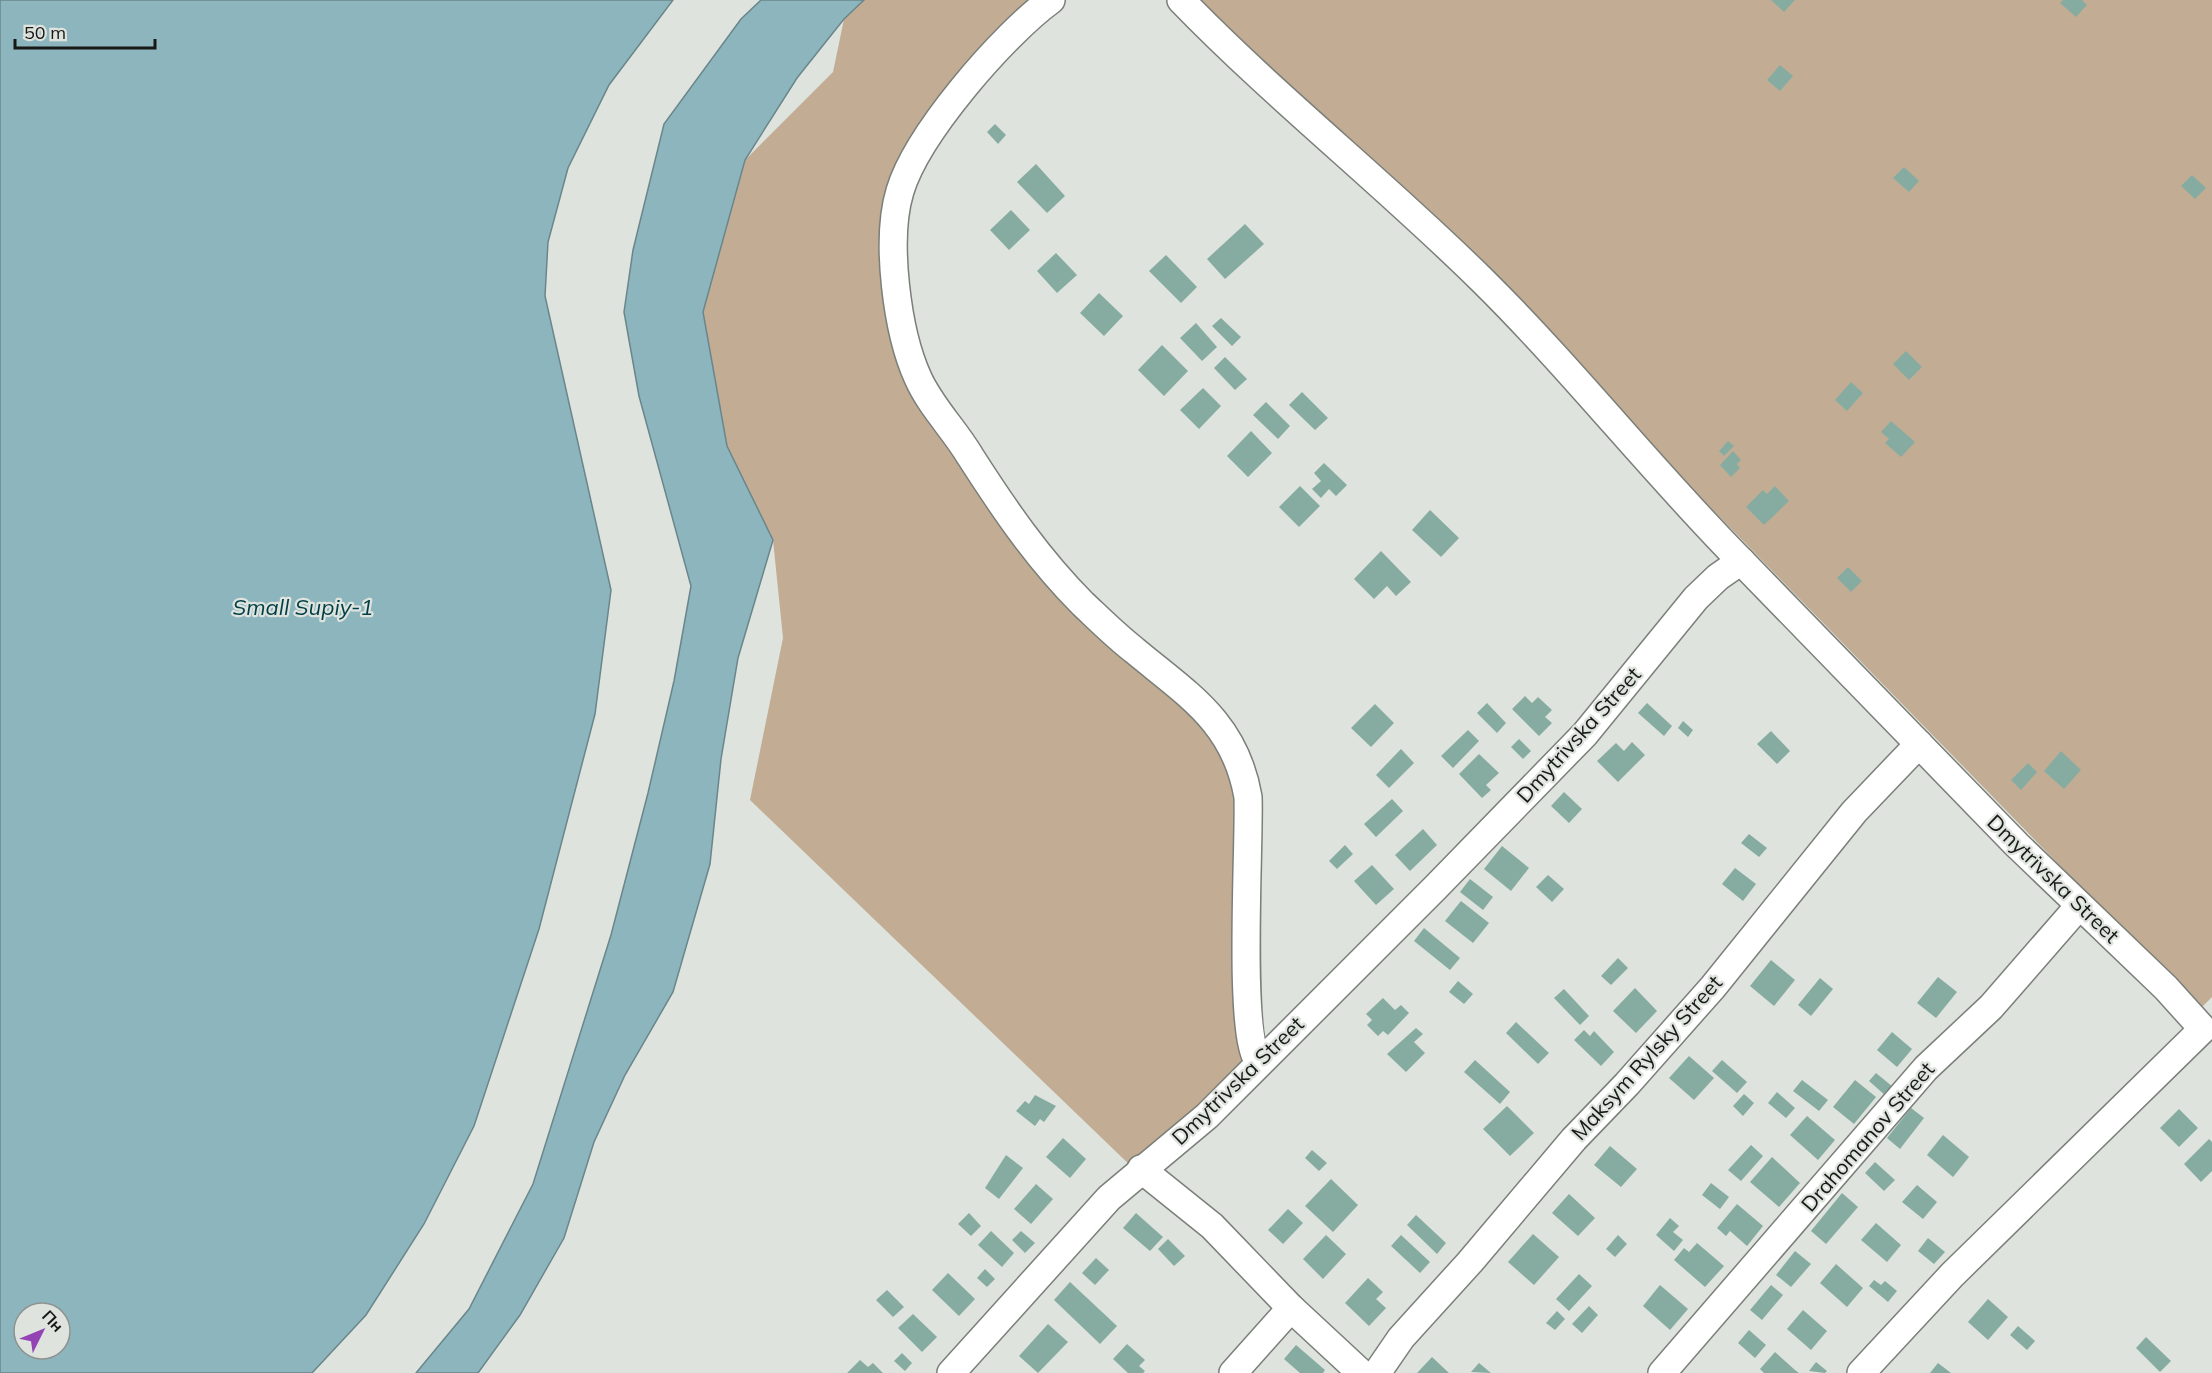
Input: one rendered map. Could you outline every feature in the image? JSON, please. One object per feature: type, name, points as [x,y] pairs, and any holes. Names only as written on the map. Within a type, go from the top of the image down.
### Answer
[{"type":"street","points":[[1051,0],[1016,28],[997,48],[945,113],[908,171],[895,209],[897,309],[907,349],[919,381],[1016,527],[1083,603],[1134,651],[1190,694],[1218,723],[1230,742],[1242,771],[1248,797],[1247,976],[1252,1050],[1259,1062]]},
{"type":"street","points":[[1180,0],[1276,95],[1392,195],[1485,283],[1741,561]]},
{"type":"street","name":"Dmytrivska Street","points":[[951,1373],[1084,1224],[1142,1169],[1195,1128],[1556,765],[1606,709],[1682,614],[1711,583],[1741,561],[2079,906],[2166,988],[2203,1029],[1946,1281],[1861,1373]]},
{"type":"street","name":"Maksym Rylsky Street","points":[[1377,1373],[1401,1338],[1470,1262],[1574,1138],[1634,1077],[1713,987],[1854,812],[1919,744]]},
{"type":"street","name":"Drahomanov Street","points":[[1662,1373],[1926,1068],[1996,1001],[2079,906]]},
{"type":"street","points":[[1142,1169],[1212,1226],[1291,1308],[1361,1373]]},
{"type":"street","points":[[1233,1373],[1291,1308]]},
{"type":"shaded area","points":[[864,0],[1041,0],[916,145],[894,332],[990,503],[1215,730],[1240,787],[1249,1061],[1134,1169],[750,800],[783,638],[773,540],[727,447],[703,312],[745,160],[833,72],[844,19]]},
{"type":"shaded area","points":[[1195,0],[2212,0],[2212,997],[2200,1009],[1623,418]]},
{"type":"water","name":"Small Supiy-1","points":[[0,0],[673,0],[609,85],[568,168],[548,242],[545,296],[611,590],[595,714],[539,929],[474,1126],[424,1224],[366,1315],[312,1373],[0,1373]]},
{"type":"water","points":[[761,0],[864,0],[844,19],[797,78],[745,160],[703,312],[727,446],[773,540],[738,658],[721,759],[710,864],[673,992],[625,1075],[594,1142],[564,1238],[520,1315],[478,1373],[416,1373],[469,1309],[533,1184],[611,935],[648,793],[674,681],[691,586],[639,396],[624,312],[633,250],[664,124],[741,19]]},
{"type":"building","points":[[1771,0],[1795,0],[1784,12]]},
{"type":"building","points":[[2063,0],[2082,0],[2087,5],[2076,17],[2060,3]]},
{"type":"building","points":[[1780,65],[1793,76],[1780,91],[1767,80]]},
{"type":"building","points":[[995,124],[1006,135],[998,144],[987,132]]},
{"type":"building","points":[[1036,164],[1065,196],[1047,213],[1017,182]]},
{"type":"building","points":[[1904,167],[1919,181],[1909,192],[1893,178]]},
{"type":"building","points":[[2192,175],[2206,188],[2195,199],[2181,186]]},
{"type":"building","points":[[1011,210],[1030,230],[1009,250],[990,230]]},
{"type":"building","points":[[1245,224],[1264,244],[1225,279],[1207,259]]},
{"type":"building","points":[[1056,253],[1077,275],[1057,293],[1037,271]]},
{"type":"building","points":[[1166,255],[1197,287],[1181,303],[1149,271]]},
{"type":"building","points":[[1099,293],[1123,316],[1104,336],[1080,313]]},
{"type":"building","points":[[1221,318],[1241,337],[1232,346],[1212,326]]},
{"type":"building","points":[[1196,323],[1217,347],[1202,361],[1180,338]]},
{"type":"building","points":[[1162,345],[1188,371],[1164,396],[1138,370]]},
{"type":"building","points":[[1906,351],[1922,367],[1909,380],[1893,364]]},
{"type":"building","points":[[1225,357],[1247,379],[1235,390],[1214,368]]},
{"type":"building","points":[[1851,382],[1863,393],[1847,411],[1835,400]]},
{"type":"building","points":[[1203,388],[1221,406],[1199,429],[1180,410]]},
{"type":"building","points":[[1302,392],[1328,418],[1315,430],[1289,405]]},
{"type":"building","points":[[1266,402],[1290,426],[1278,439],[1253,415]]},
{"type":"building","points":[[1891,421],[1915,442],[1901,457],[1885,443],[1889,439],[1881,432]]},
{"type":"building","points":[[1251,431],[1272,453],[1248,477],[1227,456]]},
{"type":"building","points":[[1728,441],[1734,446],[1724,456],[1719,451]]},
{"type":"building","points":[[1733,451],[1741,460],[1737,464],[1740,468],[1731,477],[1720,465]]},
{"type":"building","points":[[1324,463],[1347,485],[1336,496],[1329,489],[1321,498],[1312,489],[1321,481],[1314,473]]},
{"type":"building","points":[[1300,486],[1320,506],[1299,527],[1279,507]]},
{"type":"building","points":[[1775,486],[1789,501],[1764,525],[1746,507],[1763,490],[1767,494]]},
{"type":"building","points":[[1430,510],[1459,538],[1441,557],[1412,530]]},
{"type":"building","points":[[1381,551],[1411,582],[1396,596],[1387,586],[1374,599],[1354,579]]},
{"type":"building","points":[[1848,567],[1862,581],[1851,592],[1837,578]]},
{"type":"building","points":[[1525,696],[1532,703],[1538,697],[1552,710],[1545,717],[1552,723],[1539,736],[1512,709]]},
{"type":"building","points":[[1487,703],[1506,723],[1497,733],[1477,713]]},
{"type":"building","points":[[1647,703],[1672,726],[1664,736],[1638,713]]},
{"type":"building","points":[[1375,704],[1394,723],[1371,747],[1351,728]]},
{"type":"building","points":[[1683,721],[1693,730],[1688,737],[1678,728]]},
{"type":"building","points":[[1468,730],[1479,741],[1453,768],[1441,756]]},
{"type":"building","points":[[1771,731],[1790,751],[1777,764],[1757,744]]},
{"type":"building","points":[[1519,739],[1531,751],[1523,759],[1511,747]]},
{"type":"building","points":[[1632,742],[1645,755],[1618,782],[1597,761],[1616,743],[1624,751]]},
{"type":"building","points":[[1401,749],[1414,763],[1389,788],[1376,775]]},
{"type":"building","points":[[2061,751],[2081,770],[2064,789],[2044,771]]},
{"type":"building","points":[[1479,754],[1499,773],[1486,785],[1491,790],[1482,798],[1459,774]]},
{"type":"building","points":[[2028,763],[2037,772],[2021,790],[2011,780]]},
{"type":"building","points":[[1564,792],[1582,809],[1569,823],[1551,806]]},
{"type":"building","points":[[1392,799],[1403,811],[1376,837],[1364,824]]},
{"type":"building","points":[[1423,829],[1437,845],[1410,871],[1395,855]]},
{"type":"building","points":[[1749,834],[1767,848],[1759,857],[1741,843]]},
{"type":"building","points":[[1345,845],[1353,854],[1337,869],[1329,861]]},
{"type":"building","points":[[1502,846],[1529,868],[1511,891],[1484,869]]},
{"type":"building","points":[[1372,865],[1394,889],[1376,905],[1354,881]]},
{"type":"building","points":[[1735,868],[1756,884],[1743,901],[1722,884]]},
{"type":"building","points":[[1548,875],[1564,889],[1552,902],[1536,887]]},
{"type":"building","points":[[1470,879],[1493,897],[1483,910],[1460,892]]},
{"type":"building","points":[[1461,901],[1489,923],[1473,943],[1445,921]]},
{"type":"building","points":[[1424,928],[1460,958],[1450,970],[1414,941]]},
{"type":"building","points":[[1618,958],[1628,968],[1611,985],[1601,976]]},
{"type":"building","points":[[1771,960],[1795,980],[1774,1006],[1750,986]]},
{"type":"building","points":[[1938,977],[1957,992],[1936,1018],[1917,1003]]},
{"type":"building","points":[[1820,978],[1833,989],[1811,1016],[1798,1005]]},
{"type":"building","points":[[1458,981],[1473,994],[1464,1004],[1449,992]]},
{"type":"building","points":[[1635,988],[1657,1011],[1636,1033],[1613,1011]]},
{"type":"building","points":[[1564,989],[1589,1016],[1580,1025],[1554,998]]},
{"type":"building","points":[[1383,998],[1395,1010],[1401,1005],[1409,1013],[1388,1035],[1383,1031],[1378,1036],[1367,1025],[1372,1020],[1366,1014]]},
{"type":"building","points":[[1516,1022],[1549,1053],[1538,1064],[1506,1033]]},
{"type":"building","points":[[1416,1028],[1423,1034],[1414,1042],[1425,1053],[1406,1072],[1387,1054]]},
{"type":"building","points":[[1584,1030],[1590,1036],[1594,1031],[1614,1052],[1601,1066],[1574,1040]]},
{"type":"building","points":[[1892,1032],[1912,1049],[1897,1067],[1877,1050]]},
{"type":"building","points":[[1689,1056],[1714,1078],[1694,1100],[1669,1078]]},
{"type":"building","points":[[1475,1060],[1510,1092],[1500,1104],[1464,1072]]},
{"type":"building","points":[[1722,1060],[1747,1082],[1737,1093],[1712,1071]]},
{"type":"building","points":[[1876,1073],[1893,1087],[1886,1096],[1869,1081]]},
{"type":"building","points":[[1802,1080],[1828,1100],[1819,1111],[1793,1091]]},
{"type":"building","points":[[1855,1080],[1876,1097],[1854,1124],[1833,1107]]},
{"type":"building","points":[[1777,1092],[1795,1108],[1786,1118],[1768,1103]]},
{"type":"building","points":[[1744,1094],[1754,1103],[1743,1116],[1733,1106]]},
{"type":"building","points":[[1035,1095],[1056,1106],[1044,1122],[1040,1119],[1035,1126],[1016,1111],[1025,1101],[1029,1104]]},
{"type":"building","points":[[1507,1106],[1534,1133],[1510,1156],[1483,1129]]},
{"type":"building","points":[[1911,1108],[1924,1118],[1900,1149],[1887,1138]]},
{"type":"building","points":[[2179,1109],[2198,1128],[2179,1147],[2160,1128]]},
{"type":"building","points":[[1807,1116],[1835,1140],[1818,1160],[1790,1135]]},
{"type":"building","points":[[1943,1135],[1969,1157],[1953,1177],[1927,1155]]},
{"type":"building","points":[[1063,1138],[1086,1159],[1070,1178],[1046,1157]]},
{"type":"building","points":[[2209,1139],[2212,1142],[2212,1171],[2201,1182],[2184,1164]]},
{"type":"building","points":[[1751,1145],[1763,1156],[1741,1181],[1728,1170]]},
{"type":"building","points":[[1610,1146],[1637,1169],[1621,1187],[1594,1165]]},
{"type":"building","points":[[1312,1150],[1327,1163],[1319,1171],[1305,1158]]},
{"type":"building","points":[[1006,1155],[1023,1168],[999,1199],[985,1188]]},
{"type":"building","points":[[1772,1157],[1800,1183],[1779,1207],[1750,1182]]},
{"type":"building","points":[[1875,1162],[1895,1180],[1884,1191],[1865,1173]]},
{"type":"building","points":[[1331,1179],[1358,1205],[1333,1232],[1305,1206]]},
{"type":"building","points":[[1711,1183],[1729,1197],[1720,1209],[1702,1195]]},
{"type":"building","points":[[1036,1184],[1053,1199],[1031,1224],[1014,1209]]},
{"type":"building","points":[[1917,1185],[1937,1202],[1923,1219],[1902,1202]]},
{"type":"building","points":[[1842,1193],[1858,1207],[1826,1244],[1811,1231]]},
{"type":"building","points":[[1569,1194],[1595,1218],[1578,1236],[1552,1213]]},
{"type":"building","points":[[1737,1204],[1763,1226],[1747,1246],[1730,1231],[1726,1236],[1717,1228]]},
{"type":"building","points":[[1288,1209],[1303,1223],[1283,1244],[1268,1230]]},
{"type":"building","points":[[969,1213],[981,1226],[971,1236],[958,1224]]},
{"type":"building","points":[[1136,1213],[1163,1237],[1150,1251],[1123,1228]]},
{"type":"building","points":[[1416,1215],[1446,1243],[1437,1254],[1407,1225]]},
{"type":"building","points":[[1670,1218],[1679,1226],[1673,1232],[1683,1240],[1674,1251],[1656,1235]]},
{"type":"building","points":[[1876,1223],[1901,1245],[1887,1262],[1861,1240]]},
{"type":"building","points":[[991,1231],[1014,1253],[1002,1267],[978,1245]]},
{"type":"building","points":[[1021,1231],[1035,1243],[1025,1253],[1012,1240]]},
{"type":"building","points":[[1533,1234],[1559,1257],[1534,1285],[1508,1262]]},
{"type":"building","points":[[1326,1235],[1346,1254],[1323,1279],[1303,1259]]},
{"type":"building","points":[[1401,1235],[1430,1262],[1420,1273],[1391,1246]]},
{"type":"building","points":[[1618,1235],[1627,1244],[1615,1257],[1606,1249]]},
{"type":"building","points":[[1928,1238],[1945,1252],[1934,1264],[1918,1251]]},
{"type":"building","points":[[1168,1239],[1185,1256],[1174,1266],[1158,1249]]},
{"type":"building","points":[[1697,1243],[1724,1266],[1705,1287],[1674,1260],[1684,1248],[1689,1252]]},
{"type":"building","points":[[1795,1251],[1811,1264],[1791,1287],[1776,1275]]},
{"type":"building","points":[[1096,1258],[1109,1270],[1095,1285],[1082,1273]]},
{"type":"building","points":[[1836,1264],[1863,1288],[1847,1307],[1820,1283]]},
{"type":"building","points":[[985,1269],[995,1279],[987,1287],[977,1278]]},
{"type":"building","points":[[948,1273],[975,1299],[959,1316],[932,1290]]},
{"type":"building","points":[[1579,1274],[1592,1286],[1569,1311],[1556,1299]]},
{"type":"building","points":[[1368,1278],[1383,1292],[1376,1299],[1386,1308],[1369,1326],[1345,1303]]},
{"type":"building","points":[[1874,1280],[1881,1285],[1885,1281],[1897,1291],[1888,1302],[1869,1286]]},
{"type":"building","points":[[1070,1282],[1117,1326],[1100,1344],[1054,1300]]},
{"type":"building","points":[[1660,1285],[1688,1309],[1670,1330],[1643,1306]]},
{"type":"building","points":[[1771,1285],[1783,1295],[1762,1320],[1750,1310]]},
{"type":"building","points":[[887,1290],[904,1307],[893,1317],[876,1300]]},
{"type":"building","points":[[1988,1299],[2008,1317],[1988,1340],[1968,1322]]},
{"type":"building","points":[[1589,1306],[1598,1315],[1582,1333],[1572,1324]]},
{"type":"building","points":[[1803,1310],[1827,1331],[1811,1350],[1787,1329]]},
{"type":"building","points":[[1557,1311],[1565,1319],[1555,1330],[1546,1323]]},
{"type":"building","points":[[913,1314],[937,1337],[922,1352],[898,1328]]},
{"type":"building","points":[[1048,1324],[1068,1342],[1038,1373],[1019,1356]]},
{"type":"building","points":[[2018,1326],[2035,1341],[2027,1350],[2010,1335]]},
{"type":"building","points":[[1749,1330],[1766,1345],[1755,1358],[1738,1343]]},
{"type":"building","points":[[2146,1337],[2171,1361],[2160,1372],[2136,1348]]},
{"type":"building","points":[[1127,1344],[1145,1360],[1139,1366],[1145,1371],[1143,1373],[1128,1373],[1113,1359]]},
{"type":"building","points":[[1296,1345],[1325,1370],[1323,1373],[1300,1373],[1284,1359]]},
{"type":"building","points":[[1775,1352],[1799,1373],[1764,1373],[1760,1369]]},
{"type":"building","points":[[902,1353],[912,1363],[905,1371],[894,1361]]},
{"type":"building","points":[[1432,1357],[1449,1373],[1417,1373]]},
{"type":"building","points":[[860,1360],[868,1367],[873,1363],[883,1373],[847,1373]]},
{"type":"building","points":[[1816,1362],[1827,1371],[1825,1373],[1809,1371]]},
{"type":"building","points":[[1479,1363],[1491,1373],[1471,1372]]},
{"type":"building","points":[[1938,1363],[1951,1373],[1930,1373]]}]
